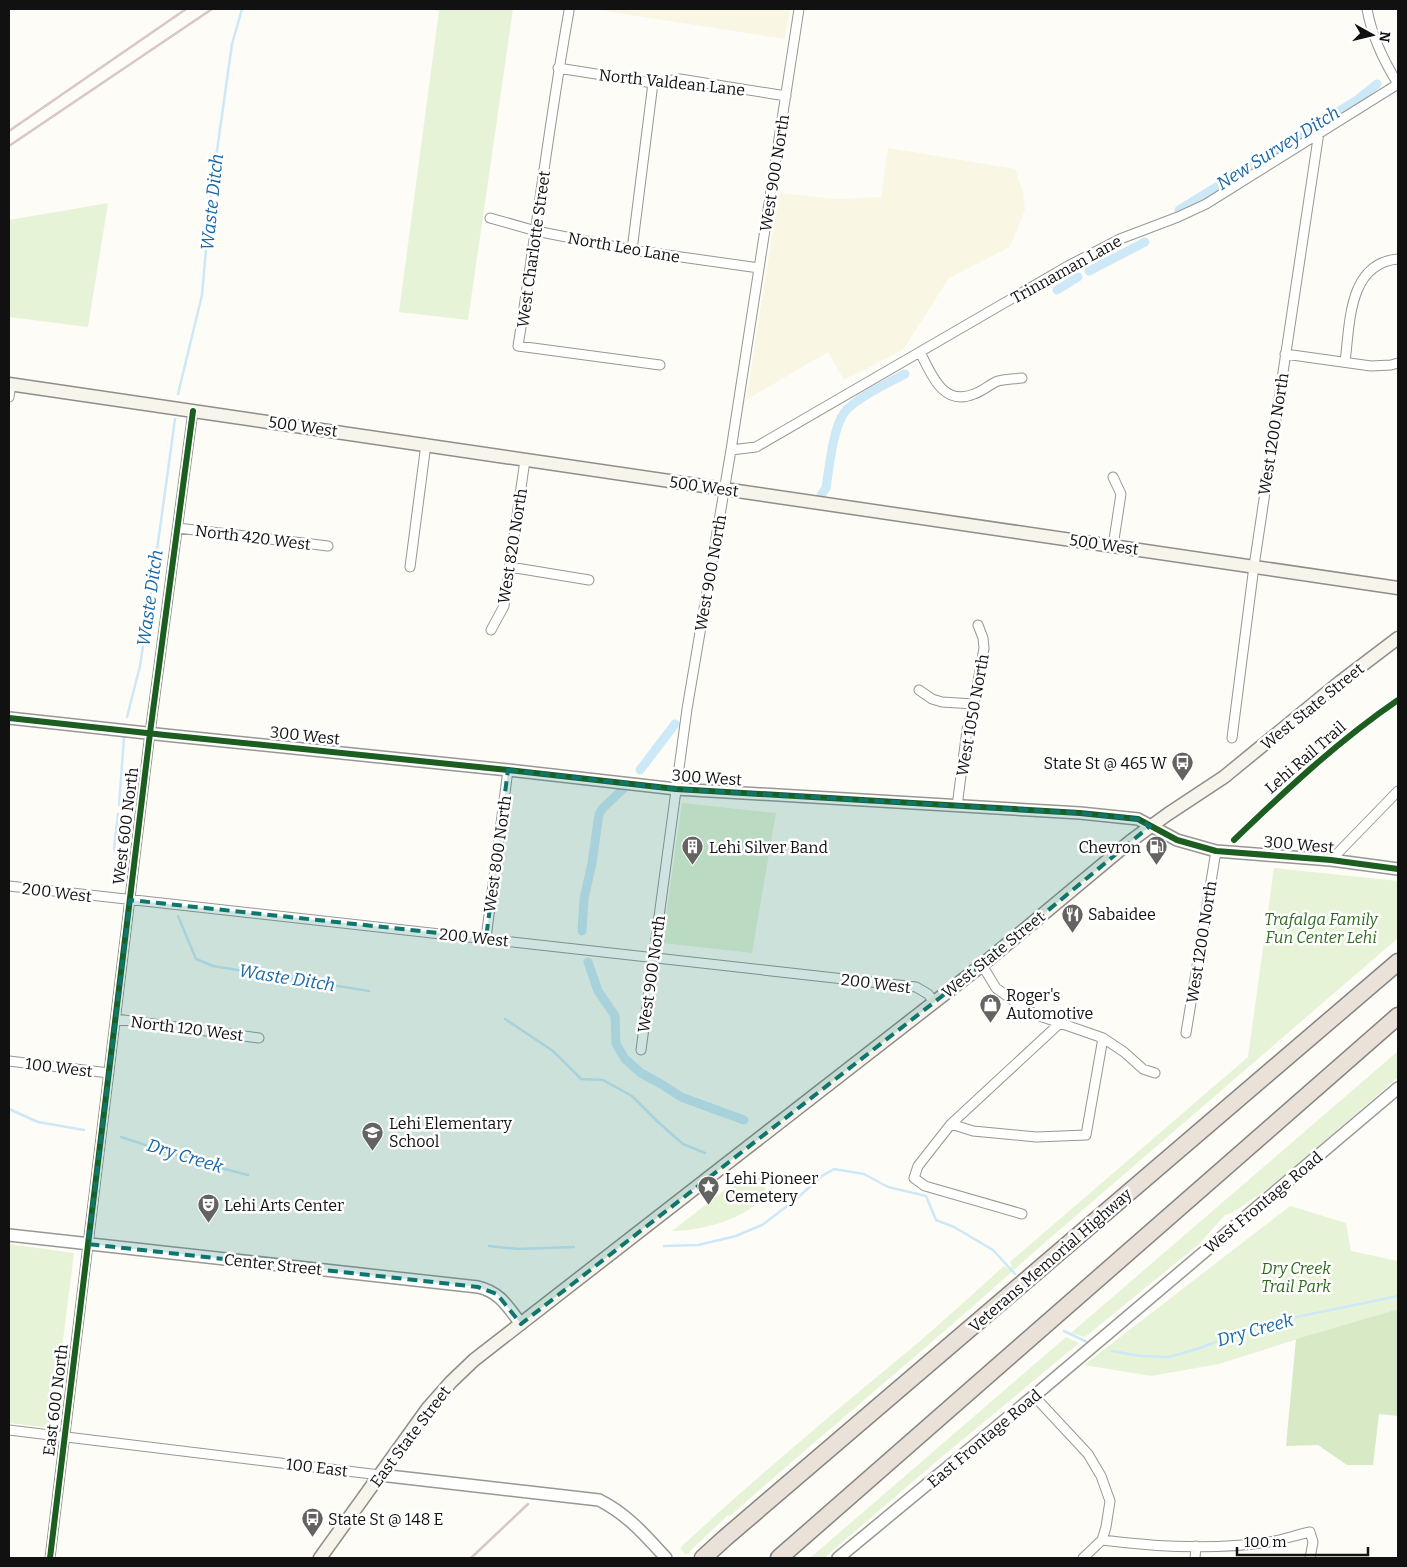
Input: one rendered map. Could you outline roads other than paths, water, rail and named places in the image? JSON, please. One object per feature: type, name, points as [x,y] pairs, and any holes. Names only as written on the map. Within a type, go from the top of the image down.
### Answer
[{"type":"highway","name":"Veterans Memorial Highway","points":[[703,1558],[724,1538],[1398,962]]},
{"type":"highway","points":[[779,1558],[1398,1016]]},
{"type":"main road","name":"500 West","points":[[10,384],[1398,588]]},
{"type":"main road","name":"West State Street","points":[[588,1272],[982,965],[1150,826],[1224,777],[1340,682],[1398,638]]},
{"type":"main road","name":"East State Street","points":[[320,1558],[428,1408],[450,1382],[474,1360],[588,1272]]},
{"type":"street","name":"West 900 North","points":[[641,1050],[687,708],[732,450],[799,9]]},
{"type":"street","points":[[1367,9],[1381,55],[1398,84]]},
{"type":"street","name":"West Charlotte Street","points":[[569,11],[558,68],[518,346],[660,365]]},
{"type":"street","name":"North Valdean Lane","points":[[558,68],[653,83],[680,79],[786,96]]},
{"type":"street","points":[[632,250],[653,83]]},
{"type":"street","name":"Trinnaman Lane","points":[[732,450],[756,447],[1068,266],[1120,239],[1206,204],[1398,84]]},
{"type":"street","name":"West 1200 North","points":[[1232,738],[1254,566],[1319,132]]},
{"type":"street","name":"North Leo Lane","points":[[490,218],[536,231],[632,250],[759,268]]},
{"type":"street","points":[[1345,362],[1356,292],[1365,276],[1376,266],[1398,259]]},
{"type":"street","points":[[920,352],[933,378],[942,390],[950,395],[964,398],[997,382],[1022,378]]},
{"type":"street","points":[[1285,354],[1371,366],[1398,363]]},
{"type":"street","points":[[9,397],[10,384]]},
{"type":"street","name":"West 600 North","points":[[88,1244],[150,734],[193,410]]},
{"type":"street","points":[[410,567],[426,444]]},
{"type":"street","name":"West 820 North","points":[[491,630],[504,606],[525,460]]},
{"type":"street","points":[[1113,477],[1120,494],[1114,546]]},
{"type":"street","name":"North 420 West","points":[[178,528],[328,546]]},
{"type":"street","points":[[510,567],[589,580]]},
{"type":"street","name":"West 1050 North","points":[[957,806],[967,730],[974,704],[984,648],[983,638],[978,625]]},
{"type":"street","points":[[919,690],[932,699],[942,702],[974,704]]},
{"type":"street","name":"300 West","points":[[9,718],[676,789],[1080,813],[1138,819],[1182,842],[1216,851],[1331,860],[1398,869]]},
{"type":"street","name":"West 800 North","points":[[486,938],[508,770]]},
{"type":"street","points":[[1331,860],[1398,791]]},
{"type":"street","name":"West 1200 North","points":[[1186,1032],[1216,851]]},
{"type":"street","name":"200 West","points":[[9,886],[916,987],[928,994],[934,1002]]},
{"type":"street","points":[[982,965],[996,988],[1025,1009],[1103,1038],[1124,1052],[1143,1070],[1155,1073]]},
{"type":"street","name":"North 120 West","points":[[116,1019],[259,1038]]},
{"type":"street","points":[[1022,1214],[925,1186],[914,1178],[918,1166],[951,1124],[1060,1023]]},
{"type":"street","points":[[951,1124],[973,1131],[1036,1137],[1086,1135],[1103,1038]]},
{"type":"street","name":"100 West","points":[[9,1061],[109,1073]]},
{"type":"street","name":"West Frontage Road","points":[[1128,1316],[1398,1088]]},
{"type":"street","name":"Center Street","points":[[9,1236],[478,1287],[497,1294],[521,1324]]},
{"type":"street","name":"East 600 North","points":[[50,1558],[88,1244]]},
{"type":"street","name":"East Frontage Road","points":[[838,1558],[1128,1316]]},
{"type":"street","points":[[1034,1396],[1088,1454],[1101,1476],[1110,1501],[1102,1540],[1083,1558]]},
{"type":"street","name":"100 East","points":[[9,1430],[599,1500],[616,1508],[666,1558]]},
{"type":"street","points":[[1102,1540],[1148,1546],[1233,1546],[1270,1542],[1310,1532],[1313,1542],[1310,1558]]},
{"type":"street","points":[[1195,1558],[1196,1546]]},
{"type":"waterway","name":"Waste Ditch","points":[[178,394],[202,295],[211,193],[232,44],[242,9]]},
{"type":"waterway","name":"New Survey Ditch","points":[[1179,210],[1357,100],[1377,84]]},
{"type":"waterway","name":"New Survey Ditch","points":[[1089,271],[1145,242]]},
{"type":"waterway","name":"New Survey Ditch","points":[[1057,290],[1078,277]]},
{"type":"waterway","name":"New Survey Ditch","points":[[821,495],[826,488],[834,438],[844,413],[855,402],[905,374]]},
{"type":"waterway","name":"Waste Ditch","points":[[127,717],[140,666],[175,419]]},
{"type":"waterway","name":"New Survey Ditch","points":[[640,770],[675,724]]},
{"type":"waterway","name":"Waste Ditch","points":[[119,805],[124,738]]},
{"type":"waterway","name":"New Survey Ditch","points":[[582,931],[584,899],[592,863],[599,814],[623,789]]},
{"type":"waterway","name":"Waste Ditch","points":[[118,814],[114,849],[121,858]]},
{"type":"waterway","name":"Waste Ditch","points":[[178,916],[196,959],[213,966],[369,991]]},
{"type":"waterway","name":"New Survey Ditch","points":[[588,962],[598,991],[615,1016],[616,1044],[625,1059],[641,1073],[681,1097],[744,1120]]},
{"type":"waterway","name":"Waste Ditch","points":[[505,1019],[553,1051],[581,1079],[603,1080],[632,1096],[683,1144],[705,1153]]},
{"type":"waterway","name":"Dry Creek","points":[[9,1109],[38,1122],[84,1130]]},
{"type":"waterway","name":"Dry Creek","points":[[121,1137],[198,1162],[248,1175]]},
{"type":"waterway","name":"Dry Creek","points":[[664,1246],[698,1245],[736,1236],[762,1225],[795,1200],[822,1176],[834,1169],[864,1174],[888,1187],[926,1196],[936,1220],[954,1227],[993,1250],[1015,1274]]},
{"type":"waterway","name":"Waste Ditch","points":[[745,1175],[773,1181],[820,1176]]},
{"type":"waterway","name":"Dry Creek","points":[[489,1246],[518,1249],[574,1247]]},
{"type":"waterway","name":"Dry Creek","points":[[1112,1351],[1141,1356],[1169,1357],[1197,1349],[1263,1324],[1398,1296]]},
{"type":"waterway","name":"Dry Creek","points":[[1064,1331],[1087,1342]]},
{"type":"railway","points":[[9,131],[186,9]]},
{"type":"railway","points":[[9,146],[212,9]]},
{"type":"railway","points":[[471,1558],[528,1504]]},
{"type":"place","name":"State St @ 465 W","points":[[1183,782]]},
{"type":"place","name":"Lehi Silver Band","points":[[693,866]]},
{"type":"place","name":"Chevron","points":[[1157,866]]},
{"type":"place","name":"Sabaidee","points":[[1072,933]]},
{"type":"place","name":"Roger's Automotive","points":[[990,1023]]},
{"type":"place","name":"Lehi Elementary School","points":[[373,1151]]},
{"type":"place","name":"Lehi Pioneer Cemetery","points":[[709,1206]]},
{"type":"place","name":"Lehi Arts Center","points":[[208,1224]]},
{"type":"place","name":"State St @ 148 E","points":[[312,1538]]},
{"type":"park label","name":"Trafalga Family Fun Center Lehi","points":[[1321,928]]},
{"type":"park label","name":"Dry Creek Trail Park","points":[[1296,1277]]}]
